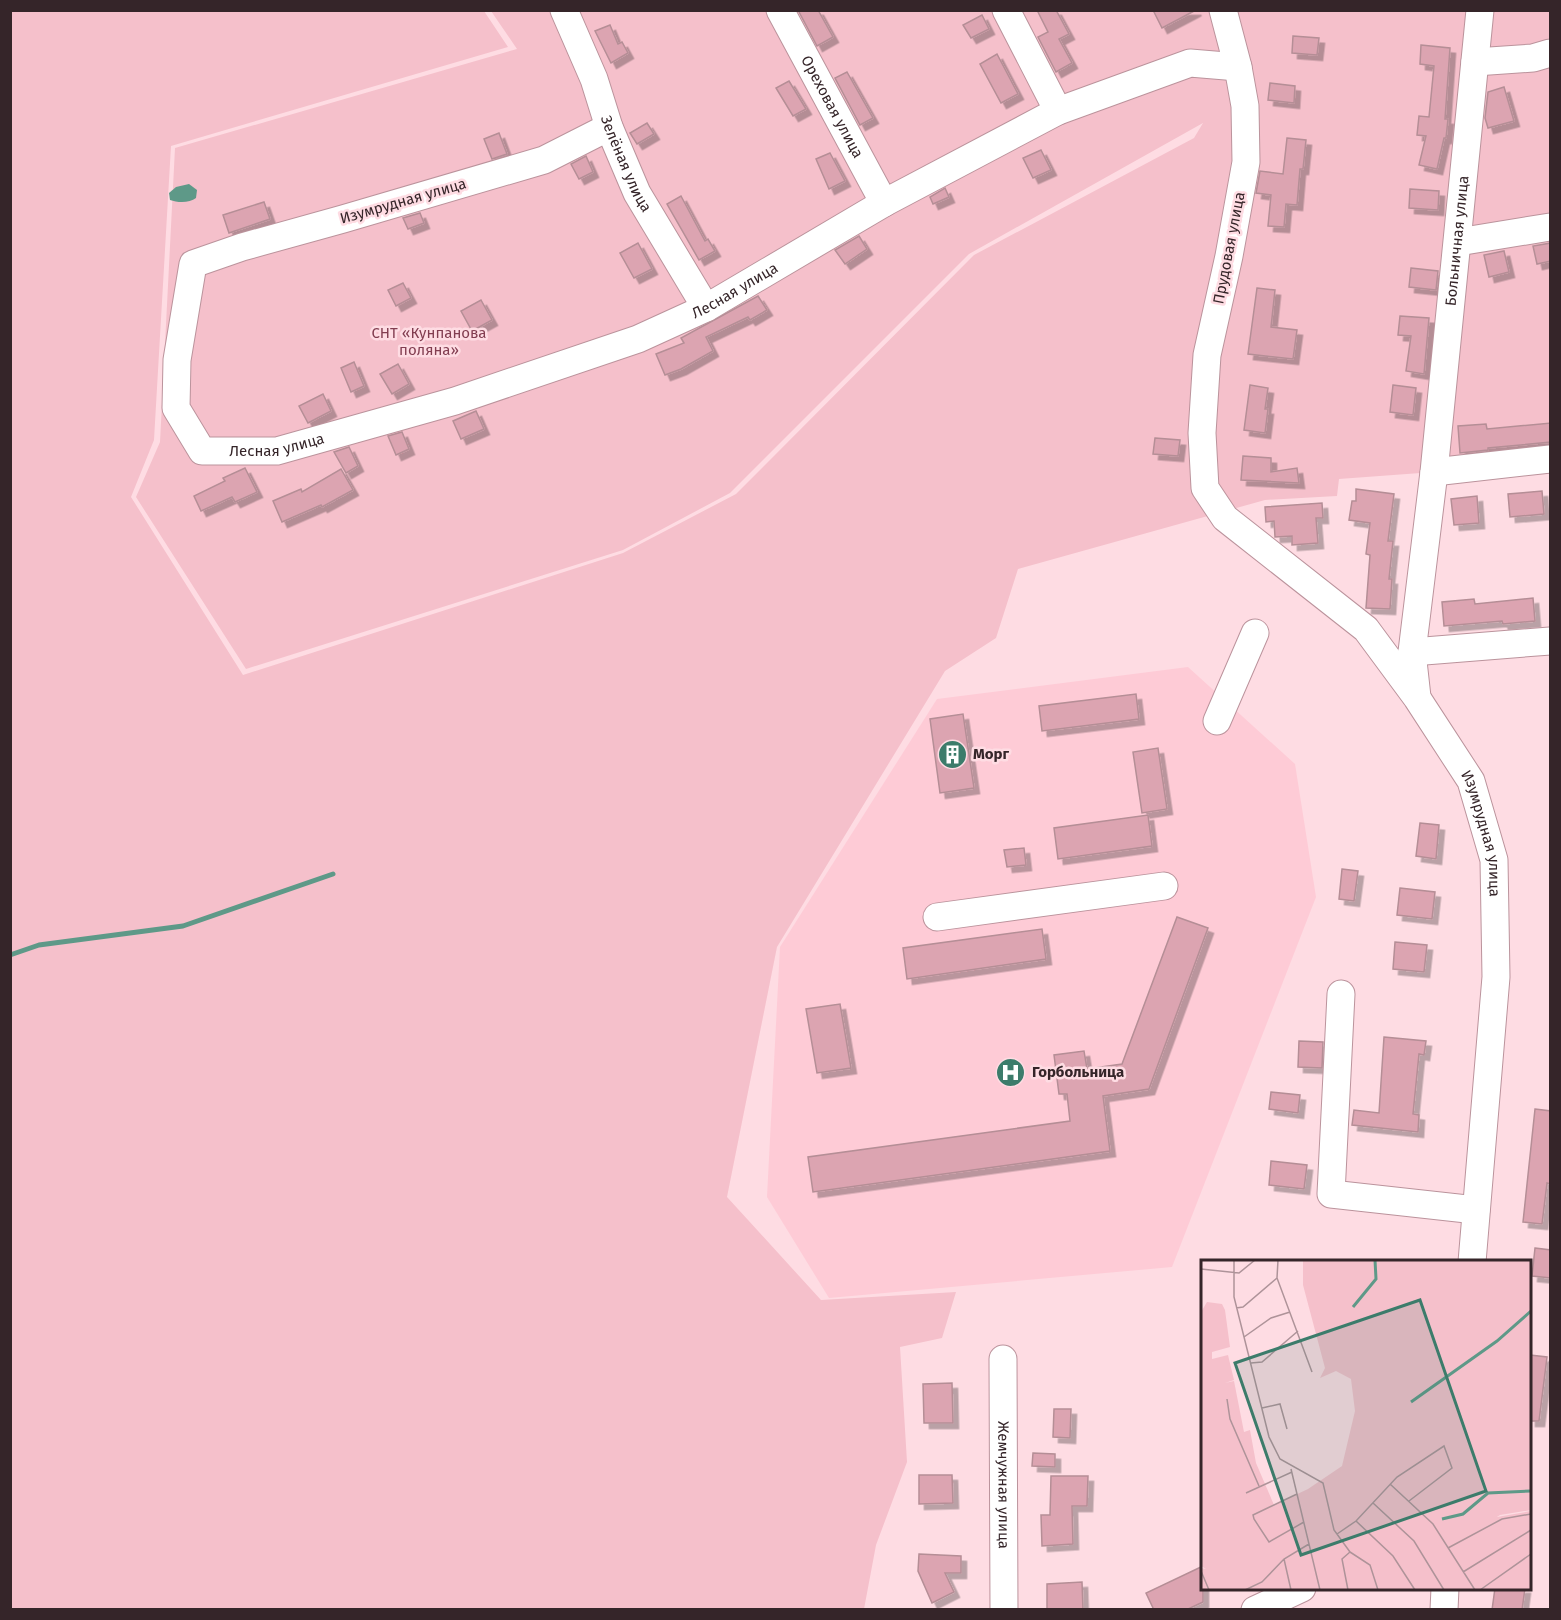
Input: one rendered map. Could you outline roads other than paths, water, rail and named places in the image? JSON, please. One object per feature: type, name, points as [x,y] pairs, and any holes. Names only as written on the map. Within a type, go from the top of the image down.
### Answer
[{"type":"street","name":"Зелёная улица","points":[[564,10],[594,79],[609,127],[637,193],[706,308]]},
{"type":"street","name":"Ореховая улица","points":[[780,10],[884,203]]},
{"type":"street","points":[[1006,10],[1058,111]]},
{"type":"street","name":"Прудовая улица","points":[[1224,10],[1245,106],[1246,162],[1229,256],[1207,355],[1202,433],[1205,488],[1225,518],[1292,574],[1366,629],[1417,698]]},
{"type":"street","name":"Больничная улица","points":[[1434,472],[1480,10]]},
{"type":"street","points":[[1475,62],[1533,58],[1551,54]]},
{"type":"street","name":"Лесная улица","points":[[202,451],[277,451],[455,401],[638,339],[706,308],[884,203],[1058,111],[1190,63],[1238,67]]},
{"type":"street","name":"Изумрудная улица","points":[[202,451],[177,408],[177,360],[193,264],[242,247],[544,160],[609,127]]},
{"type":"street","points":[[1458,242],[1551,227]]},
{"type":"street","points":[[1434,472],[1551,459]]},
{"type":"street","name":"Изумрудная улица","points":[[1434,472],[1412,652],[1417,698],[1471,781],[1494,860],[1496,977],[1472,1260]]},
{"type":"street","points":[[1217,721],[1250,640],[1255,633]]},
{"type":"street","points":[[1412,652],[1551,641]]},
{"type":"street","points":[[937,917],[1164,886]]},
{"type":"street","points":[[1341,994],[1331,1194],[1476,1210]]},
{"type":"street","name":"Жемчужная улица","points":[[1003,1359],[1004,1610]]},
{"type":"street","points":[[1255,1610],[1298,1590]]},
{"type":"street","points":[[1444,1610],[1445,1590]]},
{"type":"waterway","points":[[10,955],[39,945],[183,926],[333,874]]},
{"type":"place","name":"Морг","points":[[952,754]]},
{"type":"place","name":"Горбольница","points":[[1011,1072]]},
{"type":"park label","name":"СНТ «Кунпанова поляна»","points":[[429,342]]}]
